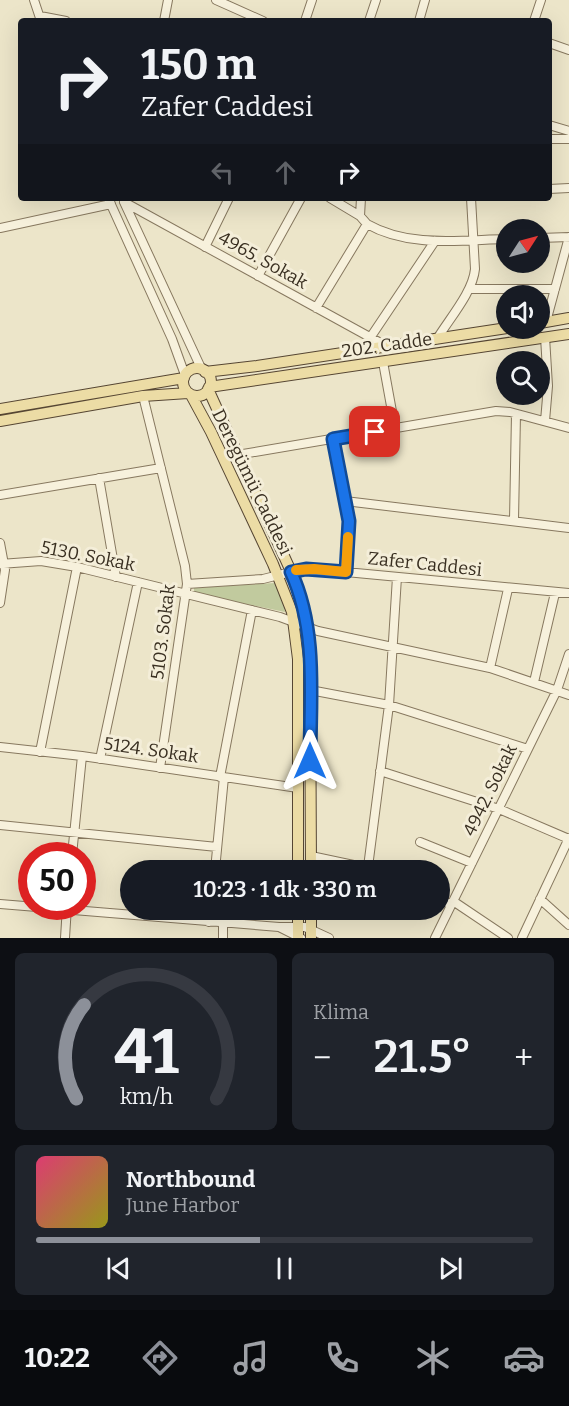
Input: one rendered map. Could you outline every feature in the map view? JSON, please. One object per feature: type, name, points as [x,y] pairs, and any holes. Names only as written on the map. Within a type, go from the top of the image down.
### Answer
[{"type":"main road","points":[[550,321],[569,318]]},
{"type":"main road","name":"202. Cadde","points":[[204,371],[496,330]]},
{"type":"main road","name":"202. Cadde","points":[[550,336],[569,334]]},
{"type":"main road","name":"202. Cadde","points":[[209,388],[532,339]]},
{"type":"main road","points":[[0,409],[184,376],[191,370],[204,371],[210,379],[209,388],[202,395],[143,396],[0,421]]},
{"type":"main road","points":[[184,376],[183,387],[189,394]]},
{"type":"main road","name":"Deregümü Caddesi","points":[[209,388],[291,572],[303,604],[308,627],[310,860]]},
{"type":"main road","name":"Deregümü Caddesi","points":[[189,394],[211,432],[279,576],[294,621],[298,659],[298,860]]},
{"type":"main road","points":[[298,920],[299,935]]},
{"type":"street","points":[[34,0],[41,18]]},
{"type":"street","points":[[165,18],[168,0]]},
{"type":"street","points":[[216,0],[256,18]]},
{"type":"street","points":[[237,10],[241,0]]},
{"type":"street","points":[[306,18],[312,0]]},
{"type":"street","points":[[370,18],[376,0]]},
{"type":"street","points":[[420,18],[425,0]]},
{"type":"street","points":[[535,18],[541,0]]},
{"type":"street","points":[[552,44],[569,50]]},
{"type":"street","points":[[552,125],[569,131]]},
{"type":"street","points":[[552,139],[569,139]]},
{"type":"street","points":[[552,189],[569,188]]},
{"type":"street","points":[[0,228],[109,201],[172,339],[184,376]]},
{"type":"street","points":[[123,201],[204,371]]},
{"type":"street","name":"4965. Sokak","points":[[125,201],[386,346]]},
{"type":"street","points":[[205,247],[228,201]]},
{"type":"street","points":[[258,276],[300,201]]},
{"type":"street","points":[[335,201],[360,216],[367,224],[392,236],[435,241],[496,239]]},
{"type":"street","points":[[360,216],[361,201]]},
{"type":"street","points":[[437,339],[469,289],[474,274],[471,201]]},
{"type":"street","points":[[316,308],[367,224]]},
{"type":"street","points":[[550,238],[569,237],[550,303]]},
{"type":"street","points":[[370,338],[435,241]]},
{"type":"street","points":[[469,289],[555,289]]},
{"type":"street","points":[[545,339],[548,386],[545,421]]},
{"type":"street","points":[[383,362],[395,428]]},
{"type":"street","name":"5103. Sokak","points":[[143,396],[185,566],[187,584],[160,768]]},
{"type":"street","points":[[237,455],[496,411],[569,428]]},
{"type":"street","points":[[514,520],[516,414]]},
{"type":"street","points":[[333,439],[349,521],[346,572]]},
{"type":"street","points":[[0,495],[161,468]]},
{"type":"street","points":[[99,478],[116,577]]},
{"type":"street","points":[[345,501],[568,524]]},
{"type":"street","points":[[0,543],[5,578],[0,603]]},
{"type":"street","name":"5130. Sokak","points":[[2,564],[40,561],[77,567],[252,610],[308,627],[490,668],[569,695]]},
{"type":"street","points":[[40,752],[77,567]]},
{"type":"street","name":"Zafer Caddesi","points":[[187,584],[279,576],[306,569],[569,594]]},
{"type":"street","points":[[373,860],[388,705],[397,577]]},
{"type":"street","points":[[100,759],[138,582]]},
{"type":"street","points":[[490,668],[508,589]]},
{"type":"street","points":[[534,682],[555,593]]},
{"type":"street","points":[[216,860],[222,777],[252,610]]},
{"type":"street","name":"4942. Sokak","points":[[435,938],[557,690],[569,654]]},
{"type":"street","points":[[310,690],[388,705],[528,749]]},
{"type":"street","name":"5124. Sokak","points":[[0,747],[82,756],[298,788]]},
{"type":"street","points":[[73,842],[82,756]]},
{"type":"street","points":[[380,771],[499,809],[569,838],[522,938]]},
{"type":"street","points":[[0,825],[217,847]]},
{"type":"street","points":[[420,842],[472,863]]},
{"type":"street","points":[[310,856],[331,860]]},
{"type":"street","points":[[540,899],[569,924]]},
{"type":"street","points":[[452,903],[508,938]]},
{"type":"street","points":[[0,904],[18,905]]},
{"type":"street","points":[[96,911],[279,927],[299,935],[311,933],[329,938]]},
{"type":"street","points":[[65,938],[66,920]]},
{"type":"street","points":[[223,923],[223,938]]},
{"type":"green space","points":[[275,583],[285,612],[194,593],[194,588]]},
{"type":"slow traffic","points":[[296,570],[346,572],[348,537]]},
{"type":"route","points":[[310,761],[308,630],[299,590],[291,572],[306,569],[346,572],[349,521],[333,439],[375,432]]}]
